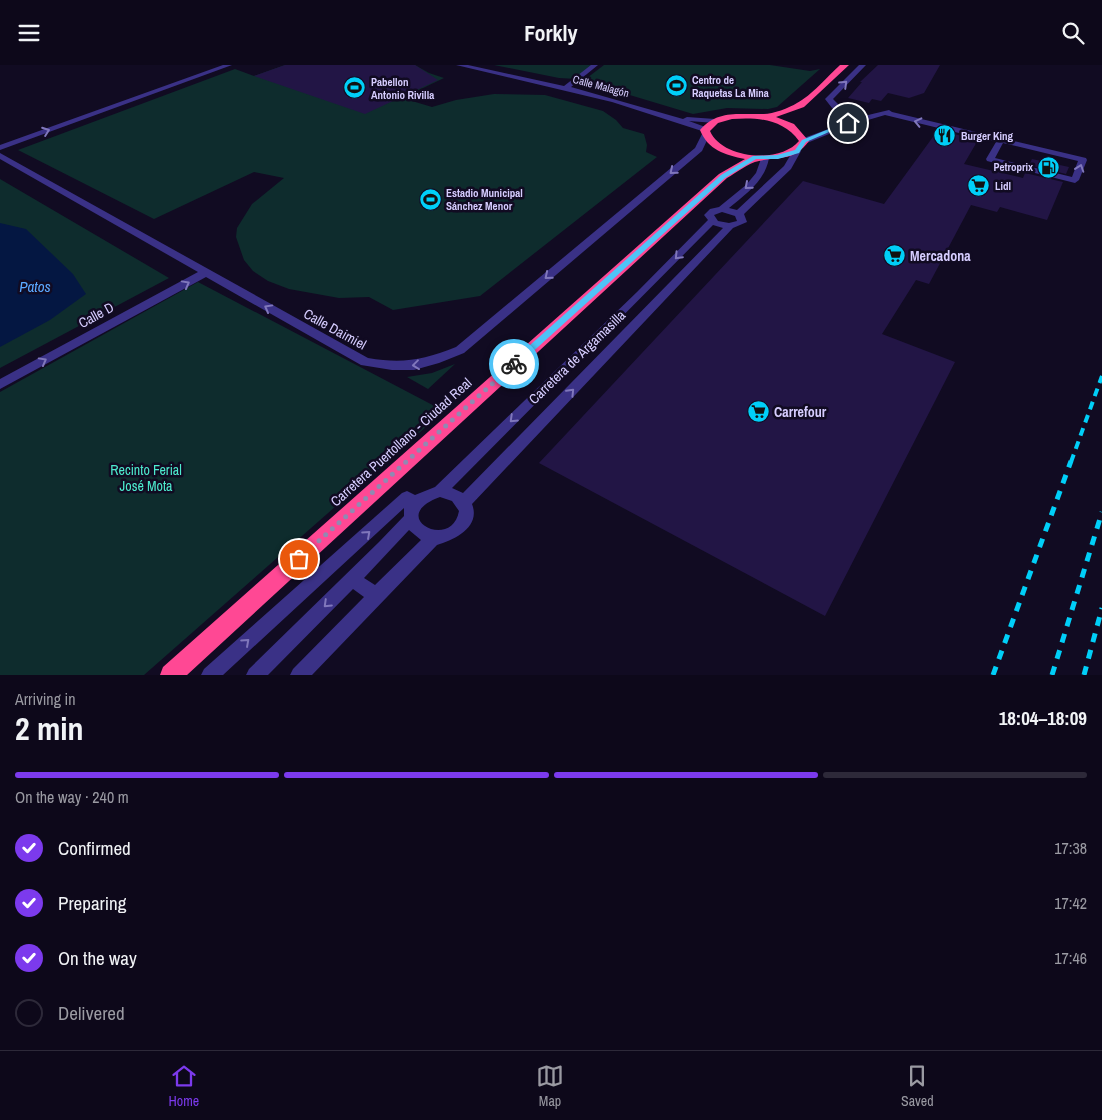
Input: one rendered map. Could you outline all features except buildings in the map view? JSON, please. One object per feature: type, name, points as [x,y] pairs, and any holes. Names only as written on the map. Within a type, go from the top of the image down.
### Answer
[{"type":"highway","points":[[764,117],[801,105],[845,65]]},
{"type":"highway","points":[[798,131],[780,121],[764,117],[731,116],[715,121],[705,133],[720,149],[760,158],[797,151],[804,141],[798,131],[797,117],[801,105]]},
{"type":"highway","points":[[720,149],[723,176]]},
{"type":"highway","name":"Carretera Puertollano - Ciudad Real","points":[[171,675],[723,176],[760,158]]},
{"type":"street","points":[[0,148],[229,65]]},
{"type":"street","name":"Calle Malagón","points":[[460,65],[566,88],[677,119],[705,133]]},
{"type":"street","points":[[566,88],[595,65]]},
{"type":"street","points":[[863,119],[835,106],[829,99],[864,65]]},
{"type":"street","points":[[804,141],[828,130],[887,113],[1083,160],[1076,180],[990,159],[1000,141]]},
{"type":"street","name":"Calle Malagón","points":[[677,119],[715,121]]},
{"type":"street","points":[[798,131],[828,130]]},
{"type":"street","name":"Calle Daimiel","points":[[0,156],[365,362],[395,368],[428,364],[460,350],[699,149],[705,133]]},
{"type":"street","points":[[722,209],[739,214],[788,167],[797,151]]},
{"type":"street","points":[[722,209],[760,175],[765,167],[760,158]]},
{"type":"street","name":"Carretera de Argamasilla","points":[[255,675],[352,579],[413,511],[422,497],[440,491],[641,294],[712,221],[710,213],[722,209]]},
{"type":"street","name":"Carretera de Argamasilla","points":[[464,502],[730,226],[742,222],[742,216],[739,214]]},
{"type":"street","points":[[712,221],[720,225],[730,226]]},
{"type":"street","name":"Calle D","points":[[0,385],[206,272]]},
{"type":"street","points":[[413,511],[418,532],[434,537],[450,534],[463,524],[466,509],[464,502],[454,493],[440,491]]},
{"type":"street","name":"Carretera de Argamasilla","points":[[210,675],[407,497],[413,511]]},
{"type":"street","points":[[299,675],[434,537]]},
{"type":"street","points":[[352,579],[377,596]]},
{"type":"green space","name":"Estadio Municipal Sánchez Menor","points":[[285,65],[415,65],[429,73],[444,78],[402,98],[432,107],[456,100],[494,94],[545,95],[603,111],[616,120],[623,128],[644,134],[647,145],[646,152],[657,157],[480,296],[393,310],[369,297],[339,298],[289,289],[268,281],[253,271],[244,260],[236,237],[237,228],[252,204],[284,178],[254,172],[154,219],[18,150],[235,69],[254,76]]},
{"type":"green space","points":[[494,65],[595,65],[577,79],[559,78]]},
{"type":"green space","name":"Centro de Raquetas La Mina","points":[[604,65],[770,65],[810,71],[820,69],[777,107],[768,109],[727,108],[693,114],[583,81]]},
{"type":"green space","points":[[0,179],[169,278],[0,368]]},
{"type":"green space","name":"Recinto Ferial José Mota","points":[[198,282],[444,411],[144,675],[0,675],[0,392]]},
{"type":"green space","points":[[455,364],[428,389],[407,377],[432,373]]},
{"type":"water","name":"Patos","points":[[0,223],[26,229],[73,274],[86,294],[50,320],[0,347]]},
{"type":"railway","points":[[1071,462],[1102,376]]},
{"type":"railway","points":[[993,675],[1071,461]]},
{"type":"railway","points":[[1052,675],[1102,512]]},
{"type":"railway","points":[[1084,675],[1102,608]]},
{"type":"way so far","points":[[299,559],[514,364]]},
{"type":"place","name":"Centro de Raquetas La Mina","points":[[676,86]]},
{"type":"place","name":"Pabellon Antonio Rivilla","points":[[355,88]]},
{"type":"place","name":"Burger King","points":[[945,136]]},
{"type":"place","name":"Petroprix","points":[[1049,167]]},
{"type":"place","name":"Lidl","points":[[979,186]]},
{"type":"place","name":"Estadio Municipal Sánchez Menor","points":[[430,199]]},
{"type":"place","name":"Mercadona","points":[[894,256]]},
{"type":"place","name":"Carrefour","points":[[758,412]]},
{"type":"route","points":[[514,364],[723,176],[755,157],[766,158],[788,155],[802,147],[804,141],[848,123]]}]
